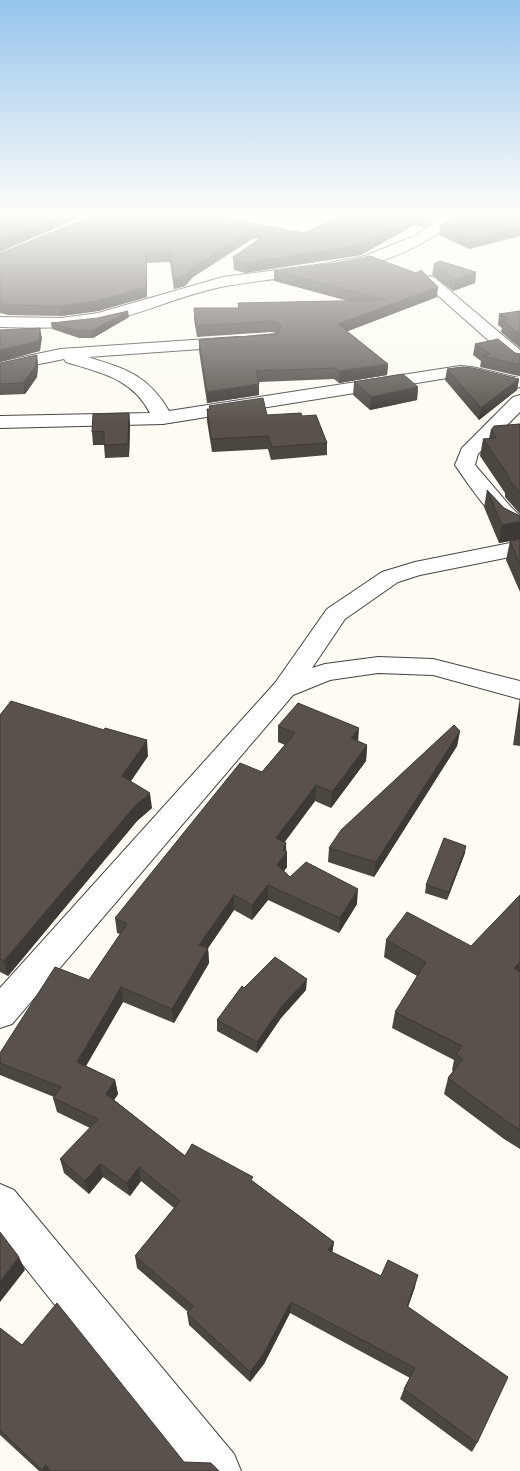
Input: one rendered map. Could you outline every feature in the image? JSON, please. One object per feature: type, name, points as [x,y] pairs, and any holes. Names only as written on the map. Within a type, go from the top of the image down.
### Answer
[{"type":"street","points":[[179,294],[194,285]]},
{"type":"street","points":[[0,322],[61,323],[98,318],[213,285]]},
{"type":"street","points":[[434,285],[520,359]]},
{"type":"street","points":[[19,323],[60,354],[110,371],[133,382],[148,393],[163,418]]},
{"type":"street","points":[[0,367],[60,354],[252,341]]},
{"type":"street","points":[[0,421],[163,418],[460,371],[472,372],[519,388],[469,452],[465,465],[502,511],[520,528]]},
{"type":"street","points":[[0,1013],[284,689],[336,614],[390,578],[415,569],[520,548]]},
{"type":"street","points":[[284,689],[325,672],[378,664],[433,667],[520,690]]},
{"type":"street","points":[[0,1204],[217,1471]]},
{"type":"building","points":[[0,285],[146,285],[146,287],[96,301],[60,306],[6,305],[0,303]]},
{"type":"building","points":[[327,285],[436,285],[438,287],[338,324],[388,364],[339,371],[335,368],[256,371],[259,384],[207,392],[199,340],[277,334],[281,327],[277,322],[271,321],[196,326],[194,308],[239,308],[238,303],[386,300]]},
{"type":"building","points":[[128,311],[92,331],[78,331],[51,323],[98,318]]},
{"type":"building","points":[[520,311],[520,335],[503,321],[508,319],[499,314]]},
{"type":"building","points":[[40,328],[39,341],[0,350],[0,330]]},
{"type":"building","points":[[498,339],[515,353],[520,354],[520,363],[516,364],[482,356],[490,354],[475,344]]},
{"type":"building","points":[[37,355],[35,367],[23,383],[0,384],[0,363]]},
{"type":"building","points":[[462,367],[519,379],[481,408],[447,369]]},
{"type":"building","points":[[403,374],[418,387],[371,397],[354,382]]},
{"type":"building","points":[[263,398],[267,415],[301,413],[302,416],[316,415],[327,443],[272,447],[268,436],[211,439],[207,409],[210,409],[209,406]]},
{"type":"building","points":[[129,413],[128,444],[104,445],[104,431],[92,432],[93,414]]},
{"type":"building","points":[[520,424],[520,492],[508,479],[510,478],[483,439],[496,438],[491,430],[494,426]]},
{"type":"building","points":[[487,490],[504,508],[520,516],[520,522],[502,525]]},
{"type":"building","points":[[520,539],[520,565],[510,541]]},
{"type":"building","points":[[11,701],[104,730],[105,728],[147,740],[122,776],[150,793],[135,806],[4,961],[0,959],[0,715]]},
{"type":"building","points":[[298,703],[359,728],[351,738],[367,745],[332,792],[316,785],[276,838],[286,843],[283,850],[287,852],[277,865],[290,877],[306,862],[358,889],[340,918],[268,885],[252,905],[234,895],[199,945],[208,948],[172,1009],[121,987],[77,1062],[115,1080],[106,1094],[185,1156],[192,1144],[253,1177],[251,1180],[334,1242],[328,1250],[381,1276],[388,1260],[418,1275],[407,1306],[508,1377],[477,1443],[404,1389],[415,1368],[291,1302],[264,1353],[250,1372],[187,1313],[193,1306],[135,1256],[180,1201],[139,1167],[127,1183],[100,1164],[85,1181],[60,1159],[98,1119],[53,1098],[61,1087],[0,1063],[0,1053],[55,967],[89,980],[127,924],[115,918],[240,763],[262,772],[295,733],[278,726]]},
{"type":"building","points":[[520,705],[520,726],[517,726]]},
{"type":"building","points":[[454,725],[460,731],[376,862],[329,848],[341,830]]},
{"type":"building","points":[[444,838],[466,846],[449,892],[426,885]]},
{"type":"building","points":[[520,895],[520,962],[514,968],[520,972],[520,1130],[448,1078],[463,1059],[456,1054],[462,1046],[395,1012],[426,962],[386,940],[407,912],[471,946]]},
{"type":"building","points":[[275,957],[307,979],[282,1006],[257,1042],[217,1020],[242,986],[244,988]]},
{"type":"building","points":[[0,1232],[19,1257],[0,1281]]},
{"type":"building","points":[[57,1303],[184,1462],[211,1463],[219,1471],[51,1471],[46,1465],[42,1470],[0,1430],[0,1328],[22,1345]]}]
